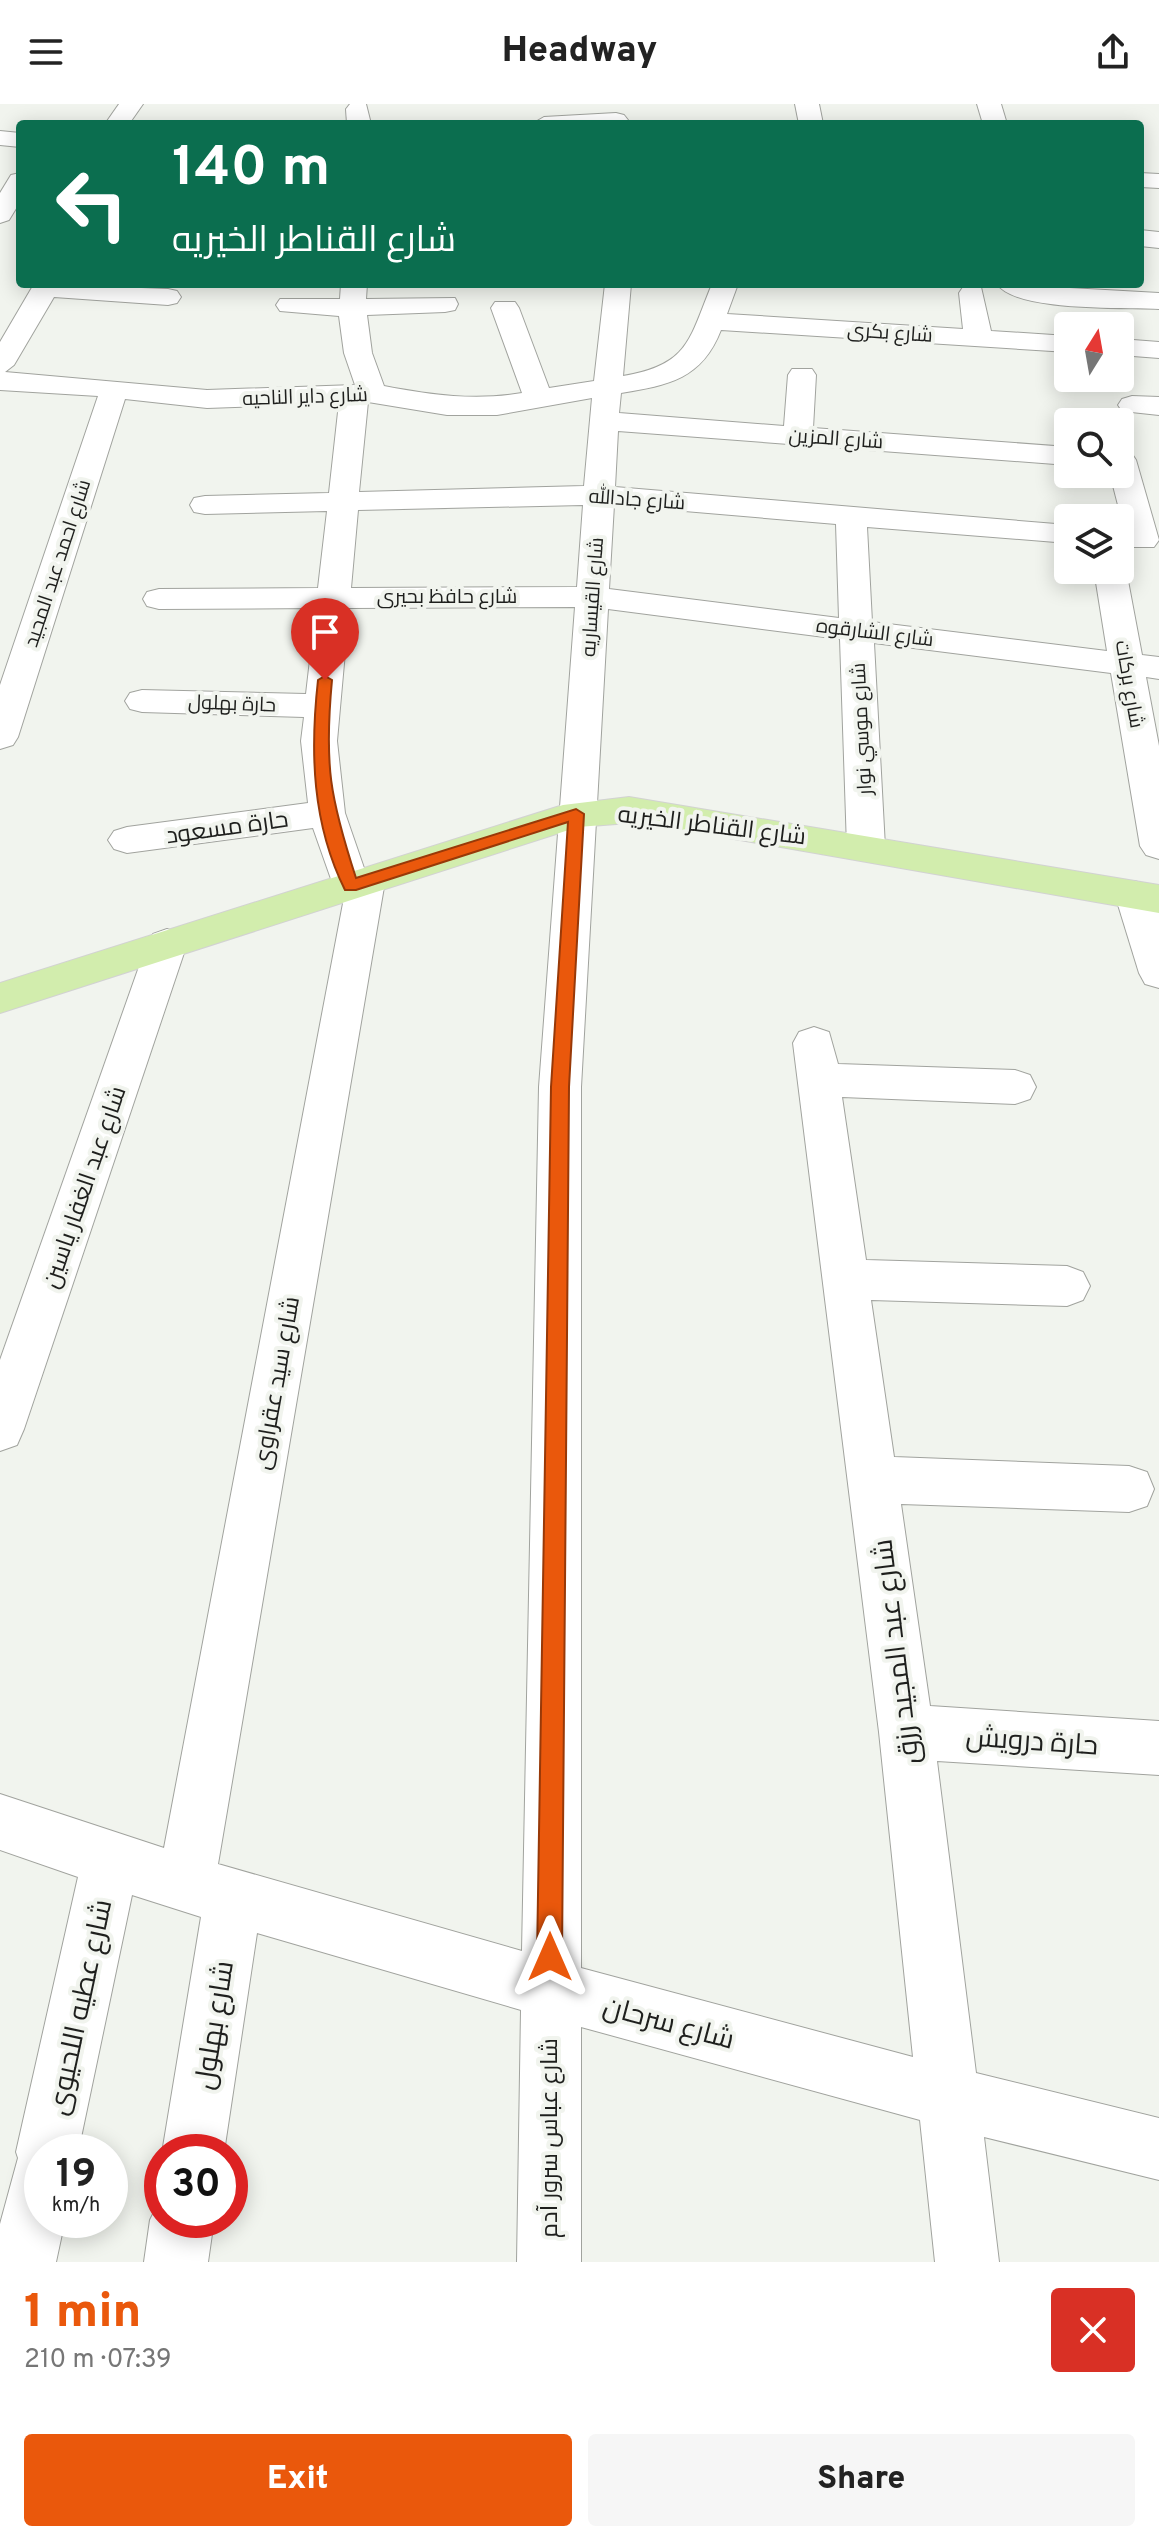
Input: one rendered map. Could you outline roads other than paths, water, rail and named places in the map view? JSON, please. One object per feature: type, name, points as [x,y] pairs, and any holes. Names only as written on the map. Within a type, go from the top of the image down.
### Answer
[{"type":"main road","name":"شارع القناطر الخيريه","points":[[0,998],[576,814],[629,810],[866,847],[1147,897]]},
{"type":"street","points":[[580,120],[615,116]]},
{"type":"street","points":[[0,215],[16,185]]},
{"type":"street","points":[[0,365],[11,326],[45,288]]},
{"type":"street","points":[[69,288],[168,297]]},
{"type":"street","name":"شارع القيساريه","points":[[576,814],[604,421],[618,288]]},
{"type":"street","name":"شارع داير الناحيه","points":[[0,381],[207,399],[363,393],[473,408],[649,380],[683,367],[694,358],[724,288]]},
{"type":"street","points":[[1022,289],[1159,301]]},
{"type":"street","points":[[972,293],[978,338]]},
{"type":"street","points":[[290,305],[353,296],[445,304]]},
{"type":"street","points":[[353,296],[363,393],[343,502],[322,706],[320,777],[327,813],[358,883]]},
{"type":"street","points":[[505,308],[538,397]]},
{"type":"street","name":"شارع بكرى","points":[[712,321],[1054,343]]},
{"type":"street","points":[[1134,348],[1159,350]]},
{"type":"street","points":[[798,435],[802,375]]},
{"type":"street","name":"شارع احمد عبد المجيد","points":[[0,737],[114,390]]},
{"type":"street","name":"شارع المزين","points":[[604,421],[1054,455]]},
{"type":"street","points":[[1133,488],[1141,540]]},
{"type":"street","name":"شارع جادالله","points":[[205,505],[599,495],[1054,533]]},
{"type":"street","name":"شارع موسي نوار","points":[[851,515],[866,847]]},
{"type":"street","name":"شارع بركات","points":[[1115,584],[1143,666],[1159,846]]},
{"type":"street","name":"شارع حافظ بحيرى","points":[[159,599],[591,597]]},
{"type":"street","name":"شارع الشارقوه","points":[[591,597],[1143,666]]},
{"type":"street","name":"حارة بهلول","points":[[142,701],[322,706]]},
{"type":"street","name":"حارة مسعود","points":[[127,840],[327,813]]},
{"type":"street","name":"شارع عباس سرور آدم","points":[[549,2262],[549,1989],[560,1087],[576,814]]},
{"type":"street","name":"شارع سيد عقراوى","points":[[210,1892],[358,883]]},
{"type":"street","points":[[1147,897],[1159,973]]},
{"type":"street","name":"شارع عبد الغفار ياسين","points":[[0,1429],[167,944]]},
{"type":"street","name":"شارع عبد المجيد رزق","points":[[967,2262],[906,1732],[817,1062],[1015,1087]]},
{"type":"street","points":[[846,1279],[1067,1286]]},
{"type":"street","points":[[874,1480],[1129,1489]]},
{"type":"street","name":"حارة درويش","points":[[906,1732],[1159,1748]]},
{"type":"street","name":"شارع سرحان","points":[[0,1822],[110,1862],[549,1989],[946,2098],[1159,2149]]},
{"type":"street","name":"شارع عطيه اللحيوى","points":[[51,2134],[110,1862]]},
{"type":"street","name":"شارع بهلول","points":[[194,2134],[210,1892]]},
{"type":"street","points":[[24,2262],[29,2238]]},
{"type":"street","points":[[176,2262],[179,2238]]}]
